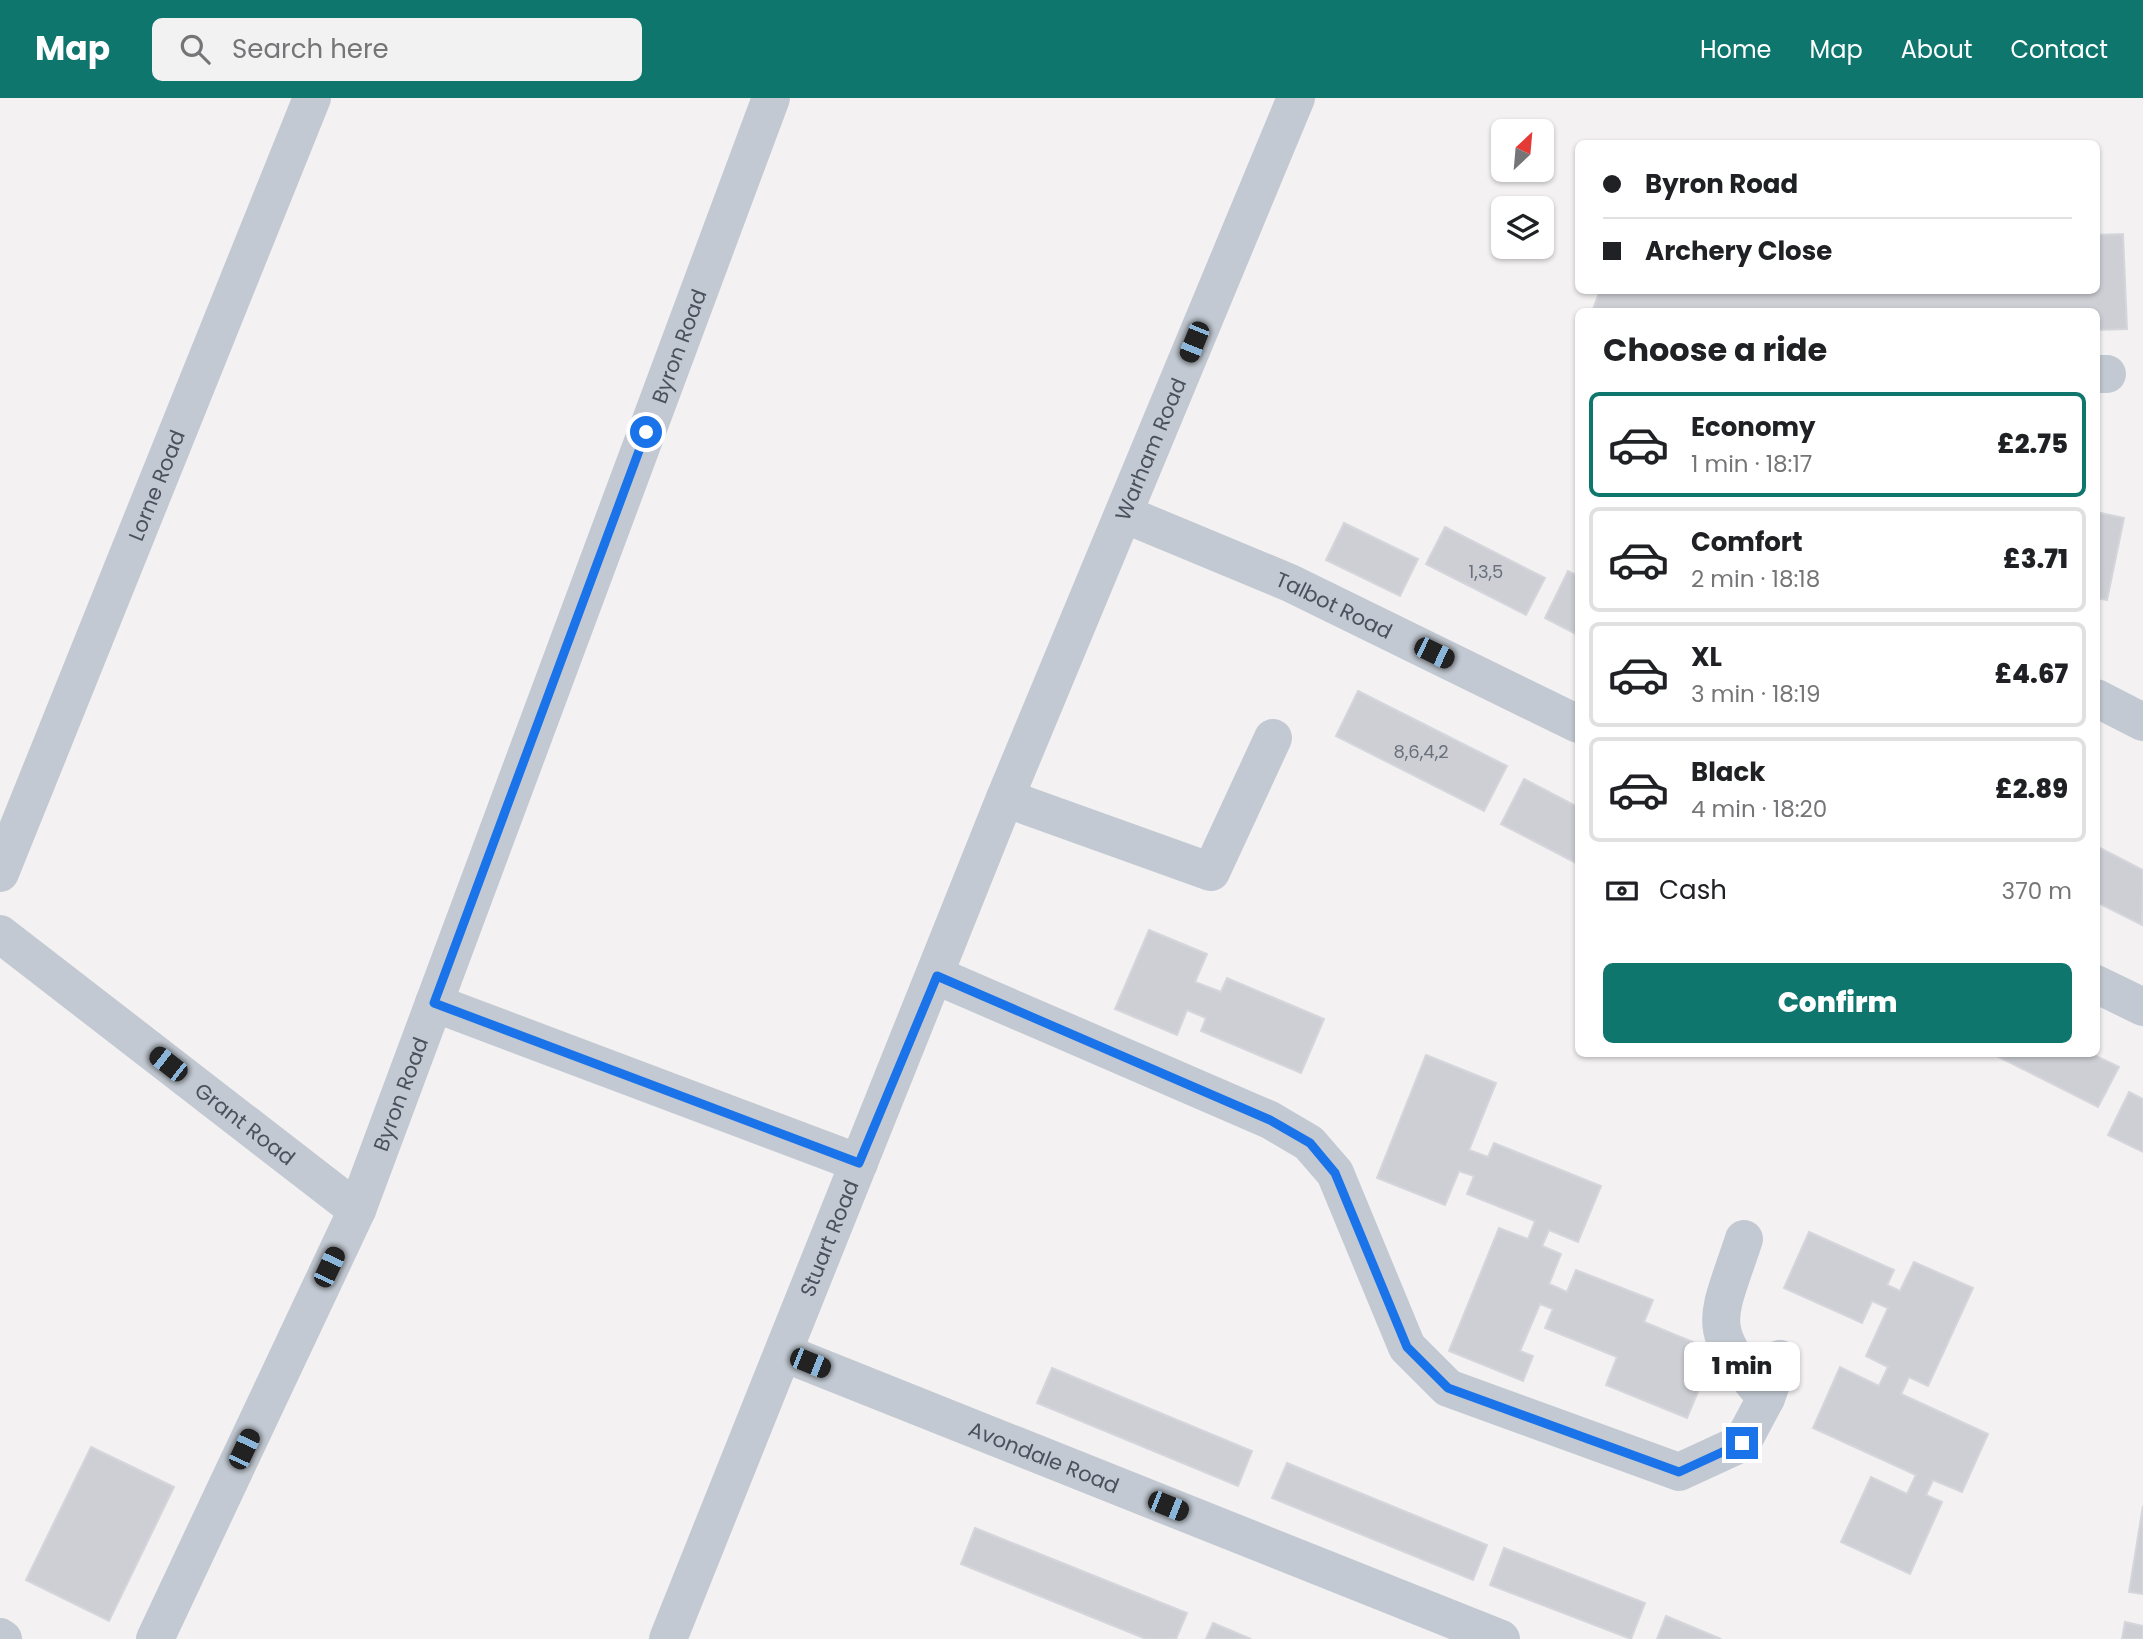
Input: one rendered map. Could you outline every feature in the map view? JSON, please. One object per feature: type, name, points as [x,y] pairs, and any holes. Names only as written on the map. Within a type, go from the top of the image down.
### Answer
[{"type":"street","name":"Lorne Road","points":[[0,873],[312,98]]},
{"type":"street","name":"Byron Road","points":[[155,1639],[357,1210],[771,98]]},
{"type":"street","name":"Warham Road","points":[[1005,798],[1296,98]]},
{"type":"street","name":"Talbot Road","points":[[1124,514],[1290,583],[1575,723]]},
{"type":"street","points":[[2100,700],[2143,722]]},
{"type":"street","points":[[1005,798],[1211,872],[1273,738]]},
{"type":"street","name":"Stuart Road","points":[[668,1639],[937,976],[1005,798]]},
{"type":"street","name":"Grant Road","points":[[0,934],[357,1210]]},
{"type":"street","points":[[937,976],[1270,1120],[1310,1143],[1335,1173],[1407,1347],[1448,1388],[1679,1472],[1742,1443],[1766,1398],[1780,1359]]},
{"type":"street","points":[[2100,986],[2143,1007]]},
{"type":"street","points":[[434,1003],[859,1163]]},
{"type":"street","points":[[1744,1239],[1719,1315],[1720,1328],[1730,1355],[1766,1398]]},
{"type":"street","name":"Avondale Road","points":[[784,1353],[1501,1639]]},
{"type":"building","points":[[2123,234],[2127,329],[2100,330],[2100,308],[1593,308],[1599,294],[2100,294],[2100,235]]},
{"type":"building","points":[[2100,513],[2124,518],[2107,600],[2100,599]]},
{"type":"building","points":[[1344,523],[1418,559],[1400,596],[1326,560]]},
{"type":"building","points":[[1445,527],[1545,578],[1526,615],[1426,564]]},
{"type":"building","points":[[1568,571],[1575,574],[1575,633],[1545,618]]},
{"type":"building","points":[[1358,691],[1507,766],[1484,811],[1336,736]]},
{"type":"building","points":[[1524,779],[1575,805],[1575,862],[1501,824]]},
{"type":"building","points":[[2100,848],[2143,870],[2142,925],[2100,904]]},
{"type":"building","points":[[1149,930],[1207,954],[1195,982],[1221,992],[1227,978],[1324,1019],[1301,1073],[1201,1031],[1206,1018],[1187,1010],[1177,1035],[1115,1009]]},
{"type":"building","points":[[1426,1055],[1496,1083],[1469,1150],[1488,1157],[1494,1143],[1601,1186],[1578,1242],[1549,1230],[1542,1246],[1561,1254],[1549,1284],[1567,1292],[1576,1270],[1653,1300],[1644,1322],[1715,1351],[1687,1418],[1606,1385],[1617,1357],[1545,1328],[1553,1309],[1540,1304],[1520,1351],[1533,1356],[1523,1381],[1449,1351],[1499,1228],[1528,1239],[1535,1221],[1467,1194],[1474,1176],[1459,1171],[1445,1205],[1377,1178]]},
{"type":"building","points":[[1999,1057],[2098,1057],[2119,1067],[2098,1107]]},
{"type":"building","points":[[2129,1092],[2143,1099],[2143,1152],[2108,1135]]},
{"type":"building","points":[[1809,1232],[1894,1270],[1887,1285],[1900,1291],[1914,1262],[1973,1288],[1928,1386],[1909,1377],[1901,1394],[1988,1434],[1962,1492],[1933,1480],[1926,1495],[1942,1502],[1910,1574],[1841,1542],[1871,1477],[1907,1494],[1916,1475],[1813,1428],[1840,1367],[1879,1386],[1888,1367],[1866,1356],[1888,1308],[1872,1301],[1862,1323],[1784,1288]]},
{"type":"building","points":[[1052,1368],[1252,1451],[1238,1486],[1037,1403]]},
{"type":"building","points":[[91,1447],[174,1487],[109,1621],[26,1580]]},
{"type":"building","points":[[1287,1463],[1487,1545],[1473,1580],[1272,1498]]},
{"type":"building","points":[[2143,1506],[2143,1594],[2129,1592]]},
{"type":"building","points":[[975,1528],[1187,1613],[1176,1639],[1146,1639],[961,1564]]},
{"type":"building","points":[[1504,1548],[1645,1603],[1631,1639],[1490,1585]]},
{"type":"building","points":[[1666,1616],[1721,1639],[1657,1639]]},
{"type":"building","points":[[2125,1622],[2143,1626],[2143,1639],[2122,1639]]},
{"type":"building","points":[[1213,1623],[1251,1639],[1206,1639]]},
{"type":"route","points":[[646,432],[434,1003],[859,1163],[937,976],[1270,1120],[1310,1143],[1335,1173],[1407,1347],[1448,1388],[1679,1472],[1742,1443]]}]
